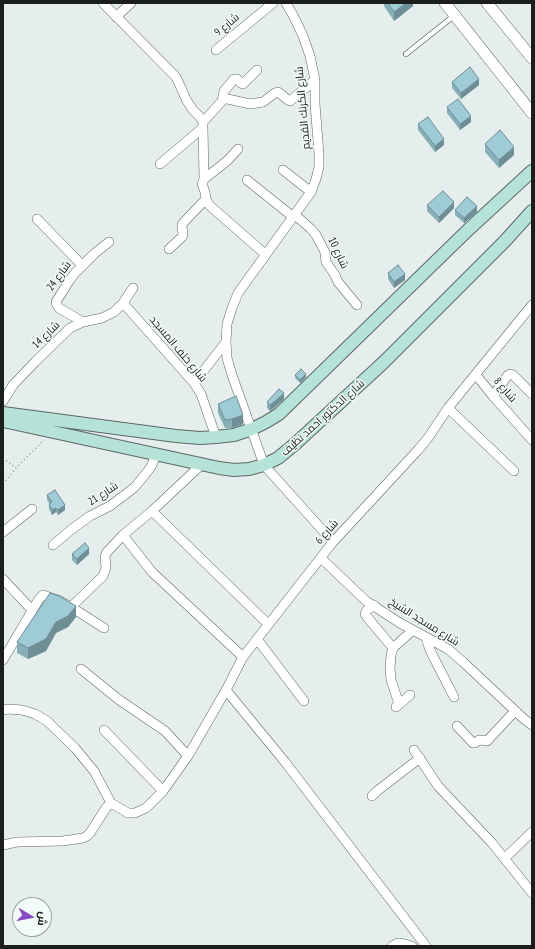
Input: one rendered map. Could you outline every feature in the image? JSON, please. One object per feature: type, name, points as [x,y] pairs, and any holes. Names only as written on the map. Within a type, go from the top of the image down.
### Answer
[{"type":"main road","points":[[3,413],[200,438],[234,435],[252,429],[279,414],[469,230],[532,172]]},
{"type":"main road","name":"شارع الدكتور احمد نظيف","points":[[3,422],[234,470],[264,465],[278,458],[295,444],[384,362],[505,241],[532,210]]},
{"type":"street","points":[[102,3],[176,77],[187,101],[200,117],[203,124],[204,179],[202,184],[209,205],[265,254]]},
{"type":"street","points":[[116,17],[131,3]]},
{"type":"street","name":"شارع 9","points":[[216,50],[272,3]]},
{"type":"street","name":"شارع الكرنك القديم","points":[[264,465],[232,375],[227,358],[226,342],[227,324],[238,293],[311,192],[319,167],[315,80],[310,56],[305,42],[286,3]]},
{"type":"street","points":[[446,3],[532,113]]},
{"type":"street","points":[[486,3],[532,58]]},
{"type":"street","points":[[160,164],[199,131],[220,103],[223,98],[224,91],[234,79],[237,79],[243,84],[257,70]]},
{"type":"street","points":[[223,98],[250,104],[263,102],[277,92],[280,92],[290,101],[315,80]]},
{"type":"street","points":[[204,179],[238,149]]},
{"type":"street","points":[[283,170],[311,192]]},
{"type":"street","name":"شارع 10","points":[[248,180],[311,229],[325,252],[326,262],[338,282],[357,305]]},
{"type":"street","points":[[169,249],[182,237],[183,223],[206,199]]},
{"type":"street","points":[[37,218],[82,265]]},
{"type":"street","name":"شارع 24","points":[[83,322],[59,308],[56,302],[69,281],[82,265],[109,242]]},
{"type":"street","name":"شارع 14","points":[[3,401],[13,385],[70,328],[83,322],[102,318],[114,312],[123,303],[133,288]]},
{"type":"street","name":"شارع خلف المسجد","points":[[123,303],[194,382],[201,394],[216,437]]},
{"type":"street","name":"شارع 6","points":[[111,803],[128,813],[135,813],[146,808],[163,791],[188,756],[243,657],[268,624],[333,542],[428,438],[448,408],[532,305]]},
{"type":"street","points":[[194,382],[226,342]]},
{"type":"street","points":[[493,396],[508,375],[511,374],[532,394]]},
{"type":"street","name":"شارع 8","points":[[476,375],[532,440]]},
{"type":"street","points":[[448,408],[514,471]]},
{"type":"street","name":"شارع 21","points":[[53,545],[90,516],[110,506],[135,487],[144,477],[156,455]]},
{"type":"street","points":[[71,607],[103,576],[106,568],[105,556],[107,552],[123,535],[152,511],[201,464]]},
{"type":"street","points":[[264,465],[333,542]]},
{"type":"street","points":[[3,532],[32,509]]},
{"type":"street","points":[[152,511],[268,624]]},
{"type":"street","points":[[123,535],[152,572],[243,657]]},
{"type":"street","name":"شارع مسجد الشيخ","points":[[321,558],[362,597],[400,623],[448,649],[515,711],[532,724]]},
{"type":"street","points":[[3,579],[32,610]]},
{"type":"street","points":[[3,660],[32,610],[43,595],[58,600],[71,607],[104,628]]},
{"type":"street","points":[[374,605],[367,610],[365,614],[393,648]]},
{"type":"street","points":[[410,694],[397,706],[390,668],[393,648],[413,630]]},
{"type":"street","points":[[426,638],[437,664],[454,697]]},
{"type":"street","points":[[257,639],[304,701]]},
{"type":"street","points":[[81,670],[118,699],[165,731],[188,756]]},
{"type":"street","points":[[226,690],[285,762],[426,946]]},
{"type":"street","points":[[3,710],[22,710],[35,714],[47,721],[75,748],[94,771],[111,803],[106,808],[90,833],[83,838],[63,841],[17,842],[3,845]]},
{"type":"street","points":[[458,726],[472,743],[480,740],[487,741],[515,711]]},
{"type":"street","points":[[104,730],[163,791]]},
{"type":"street","points":[[414,750],[438,786],[492,843],[532,893]]},
{"type":"street","points":[[372,796],[420,758]]},
{"type":"street","points":[[505,858],[532,832]]},
{"type":"street","points":[[392,946],[400,942],[412,946]]},
{"type":"lane","points":[[406,54],[455,15]]},
{"type":"path","points":[[3,484],[16,468],[52,432]]},
{"type":"path","points":[[3,458],[16,468]]},
{"type":"building","points":[[388,3],[406,3],[394,12]]},
{"type":"building","points":[[470,67],[479,79],[461,93],[452,82]]},
{"type":"building","points":[[458,99],[471,116],[460,124],[447,107]]},
{"type":"building","points":[[428,117],[444,139],[435,146],[418,124]]},
{"type":"building","points":[[500,130],[514,147],[499,160],[485,144]]},
{"type":"building","points":[[443,191],[454,202],[439,217],[427,205]]},
{"type":"building","points":[[467,197],[477,206],[464,218],[455,210]]},
{"type":"building","points":[[398,265],[405,274],[394,282],[388,273]]},
{"type":"building","points":[[301,369],[306,374],[300,380],[295,375]]},
{"type":"building","points":[[279,389],[284,393],[270,405],[267,402]]},
{"type":"building","points":[[236,396],[243,415],[225,420],[218,404]]},
{"type":"building","points":[[55,490],[65,505],[58,510],[56,508],[52,510],[49,504],[52,502],[47,495]]},
{"type":"building","points":[[85,543],[89,548],[77,559],[72,554]]},
{"type":"building","points":[[50,593],[59,596],[76,606],[68,616],[56,622],[46,639],[28,648],[17,642]]}]
